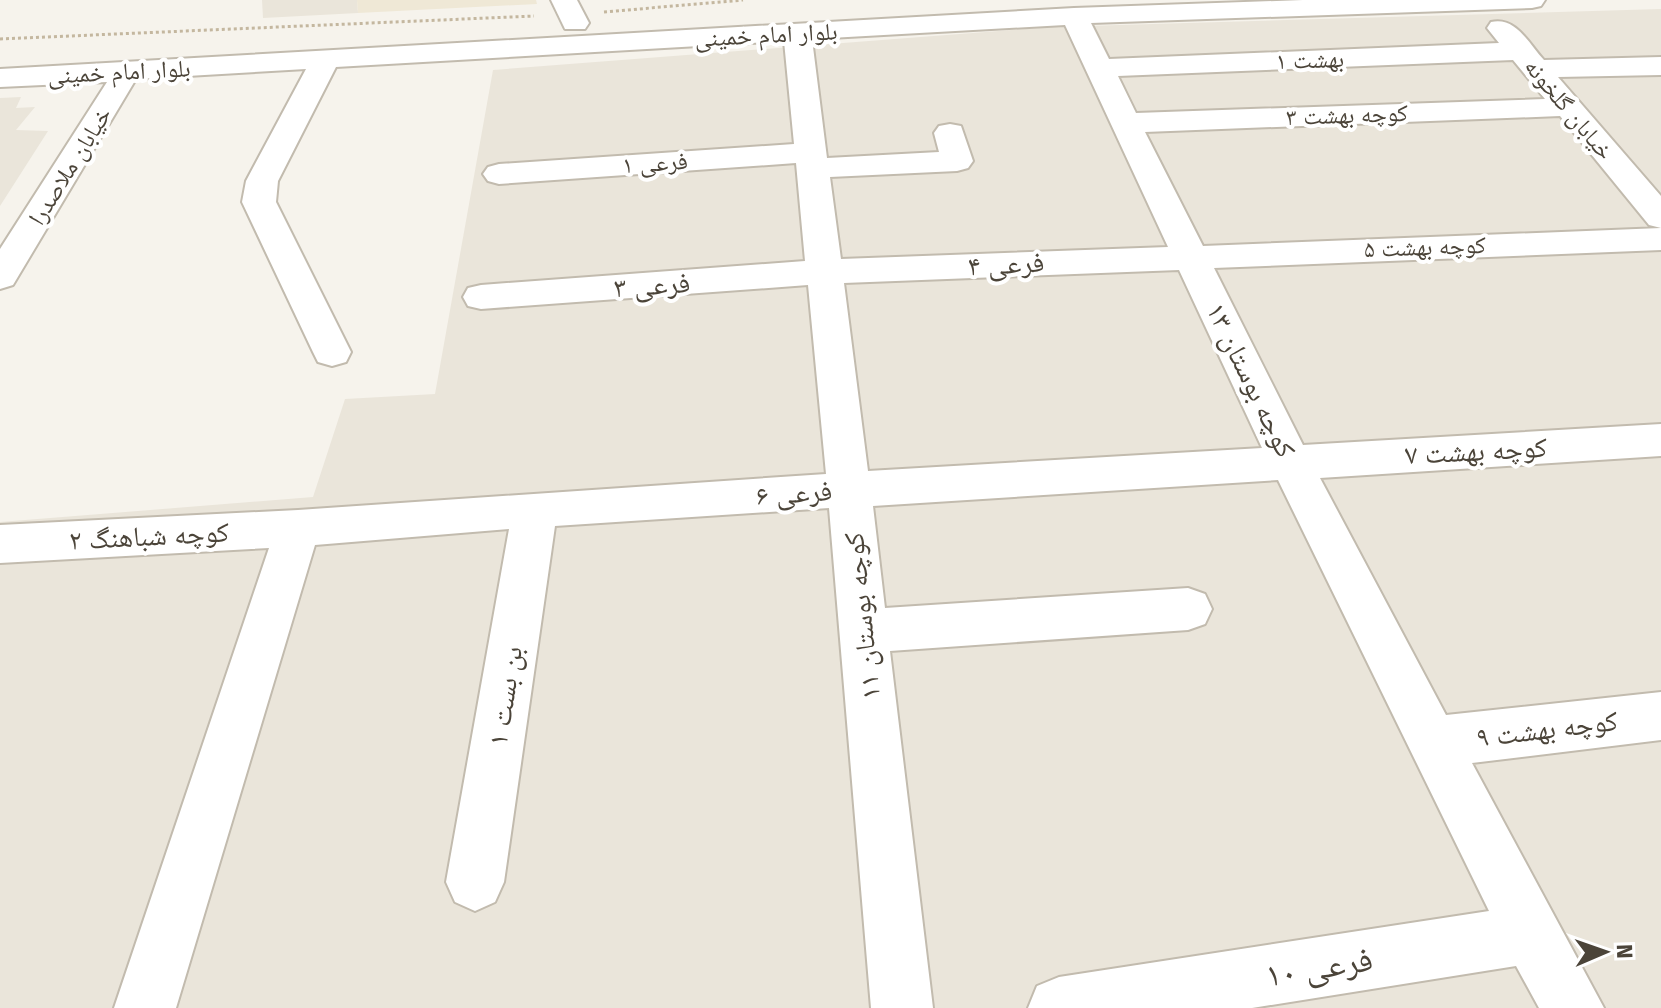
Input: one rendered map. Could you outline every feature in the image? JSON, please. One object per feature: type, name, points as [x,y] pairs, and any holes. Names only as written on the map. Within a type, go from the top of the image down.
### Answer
[{"type":"street","name":"بلوار امام خمینی","points":[[0,78],[109,91],[325,61],[366,47],[570,12],[953,0]]},
{"type":"street","name":"بلوار امام خمینی","points":[[0,53],[366,47],[797,33],[1250,4],[1532,0]]},
{"type":"street","name":"خیابان گلخونه","points":[[1479,1],[1661,217]]},
{"type":"street","name":"کوچه بوستان ۱۳","points":[[1074,16],[1290,462],[1531,934],[1573,1008]]},
{"type":"street","name":"کوچه بوستان ۱۱","points":[[797,33],[849,489],[902,1008]]},
{"type":"street","name":"بهشت ۱","points":[[1099,68],[1528,60],[1661,66]]},
{"type":"street","points":[[325,61],[262,181],[259,202],[332,352]]},
{"type":"street","name":"خیابان ملاصدرا","points":[[0,246],[109,91]]},
{"type":"street","name":"خیابان ملاصدرا","points":[[0,277],[109,91]]},
{"type":"street","name":"کوچه بهشت ۳","points":[[1127,123],[1567,107]]},
{"type":"street","name":"فرعی ۱","points":[[499,174],[812,160],[957,161],[950,133]]},
{"type":"street","points":[[1623,173],[1661,172]]},
{"type":"street","name":"کوچه بهشت ۵","points":[[1190,255],[1661,239]]},
{"type":"street","name":"فرعی ۴","points":[[823,272],[1190,255]]},
{"type":"street","name":"فرعی ۳","points":[[481,297],[823,272]]},
{"type":"street","name":"کوچه بهشت ۷","points":[[1290,462],[1661,440]]},
{"type":"street","name":"فرعی ۶","points":[[298,528],[535,509],[1290,462]]},
{"type":"street","name":"بن بست ۱","points":[[475,882],[535,509]]},
{"type":"street","points":[[145,1008],[298,528]]},
{"type":"street","name":"کوچه شباهنگ ۲","points":[[0,544],[298,528]]},
{"type":"street","points":[[864,631],[1188,609]]},
{"type":"street","name":"کوچه بهشت ۹","points":[[1433,742],[1661,716]]},
{"type":"street","name":"فرعی ۱۰","points":[[1059,1008],[1531,934]]},
{"type":"path","points":[[0,39],[570,12],[743,0]]},
{"type":"shaded area","points":[[262,0],[357,0],[358,13],[263,18]]},
{"type":"shaded area","points":[[357,0],[536,0],[537,4],[358,13]]},
{"type":"shaded area","points":[[1661,9],[1661,1008],[0,1008],[0,522],[313,497],[345,399],[435,394],[493,70],[1051,27]]},
{"type":"shaded area","points":[[21,97],[16,108],[35,107],[16,130],[48,131],[0,206],[0,98]]}]
